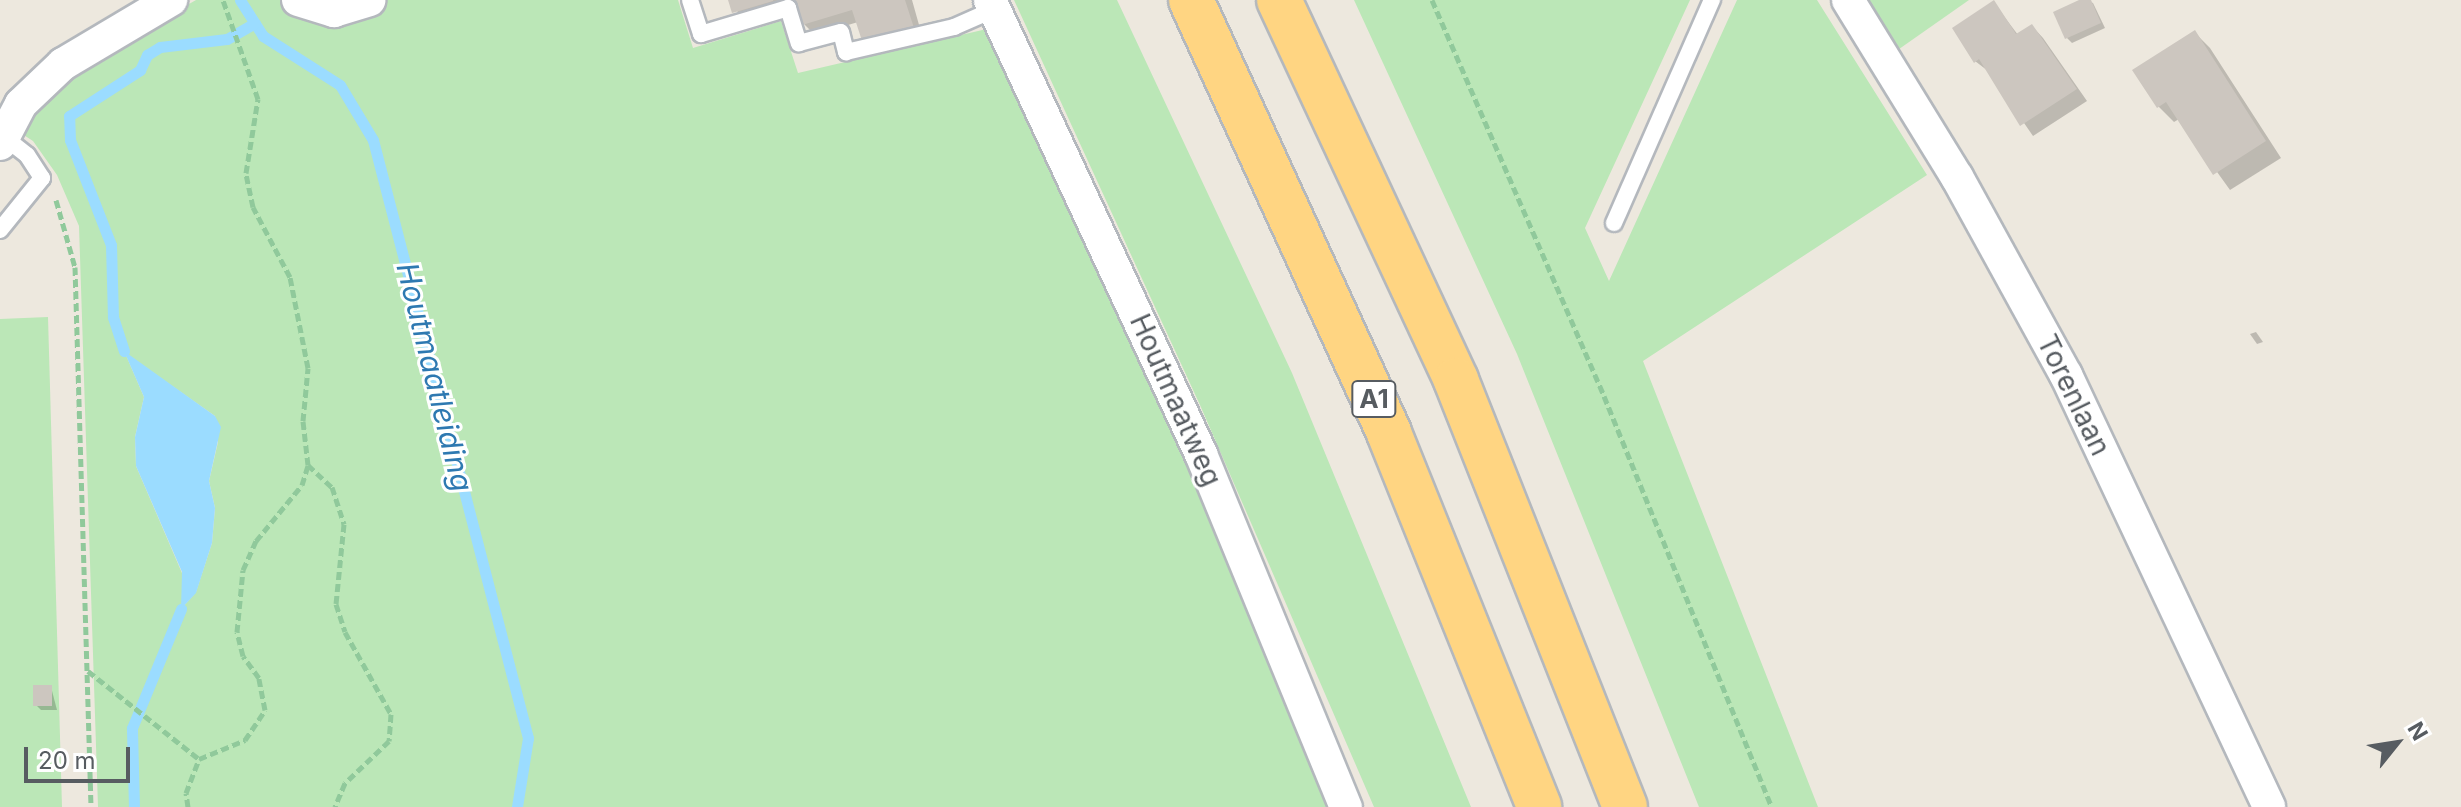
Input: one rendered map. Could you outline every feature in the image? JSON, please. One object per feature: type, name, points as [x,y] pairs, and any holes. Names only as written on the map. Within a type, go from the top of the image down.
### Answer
[{"type":"highway","name":"A1","points":[[1191,0],[1389,433],[1539,807]]},
{"type":"highway","points":[[1279,0],[1456,380],[1625,807]]},
{"type":"street","points":[[2,141],[21,104],[63,64],[171,0]]},
{"type":"street","points":[[298,0],[334,11],[369,0]]},
{"type":"street","name":"Torenlaan","points":[[1848,0],[1957,177],[2046,338],[2269,807]]},
{"type":"street","name":"Houtmaatweg","points":[[992,4],[1201,454],[1346,807]]},
{"type":"lane","points":[[690,0],[701,34],[788,8],[799,43],[841,32],[846,52],[954,27],[992,4]]},
{"type":"lane","points":[[1614,223],[1712,0]]},
{"type":"lane","points":[[0,230],[42,178],[27,155],[2,141]]},
{"type":"path","points":[[188,807],[186,793],[199,759],[245,740],[265,710],[262,686],[237,632],[243,570],[256,541],[302,485],[308,465],[303,421],[308,368],[290,277],[253,207],[246,173],[258,99],[223,0]]},
{"type":"path","points":[[1432,0],[1604,396],[1772,807]]},
{"type":"path","points":[[42,178],[62,209],[75,267],[91,807]]},
{"type":"path","points":[[308,465],[332,487],[344,524],[336,604],[345,632],[391,714],[389,741],[345,783],[335,807]]},
{"type":"path","points":[[88,671],[199,759]]},
{"type":"green space","points":[[196,0],[678,0],[693,48],[781,21],[798,73],[991,28],[1082,217],[1332,807],[98,807],[79,226],[57,175],[33,141],[19,132],[64,76]],"holes":[[[125,353],[215,416],[218,442],[209,481],[215,508],[212,543],[196,592],[182,608],[182,573],[136,466],[135,437],[144,397]]]},
{"type":"green space","points":[[1014,0],[1117,0],[1292,373],[1471,807],[1374,807],[1200,405]]},
{"type":"green space","points":[[1354,0],[1690,0],[1585,228],[1609,281],[1737,0],[1817,0],[1927,175],[1643,361],[1818,807],[1699,807],[1517,354]]},
{"type":"green space","points":[[1858,0],[1969,0],[1892,54]]},
{"type":"green space","points":[[48,317],[62,807],[0,807],[0,319]]},
{"type":"water","points":[[124,351],[215,416],[221,427],[209,481],[215,508],[212,543],[196,593],[181,609],[182,572],[136,466],[135,437],[144,397]]},
{"type":"building","points":[[728,0],[773,0],[773,1],[732,13]]},
{"type":"building","points":[[795,0],[905,0],[914,28],[863,44],[852,10],[802,25]]},
{"type":"building","points":[[1994,0],[2016,34],[2032,24],[2077,89],[2020,126],[1979,59],[1974,63],[1952,28]]},
{"type":"building","points":[[2079,0],[2091,0],[2101,23],[2065,39],[2053,12]]},
{"type":"building","points":[[2195,30],[2266,141],[2213,175],[2166,102],[2157,108],[2132,70]]},
{"type":"building","points":[[33,685],[52,685],[52,706],[33,706]]},
{"type":"waterway","name":"Houtmaatleiding","points":[[240,0],[263,36],[340,85],[373,140],[528,738],[517,807]]},
{"type":"waterway","points":[[124,351],[113,317],[111,245],[70,140],[69,116],[140,70],[147,55],[160,47],[227,39],[255,23]]},
{"type":"waterway","points":[[134,807],[132,728],[181,609]]}]
